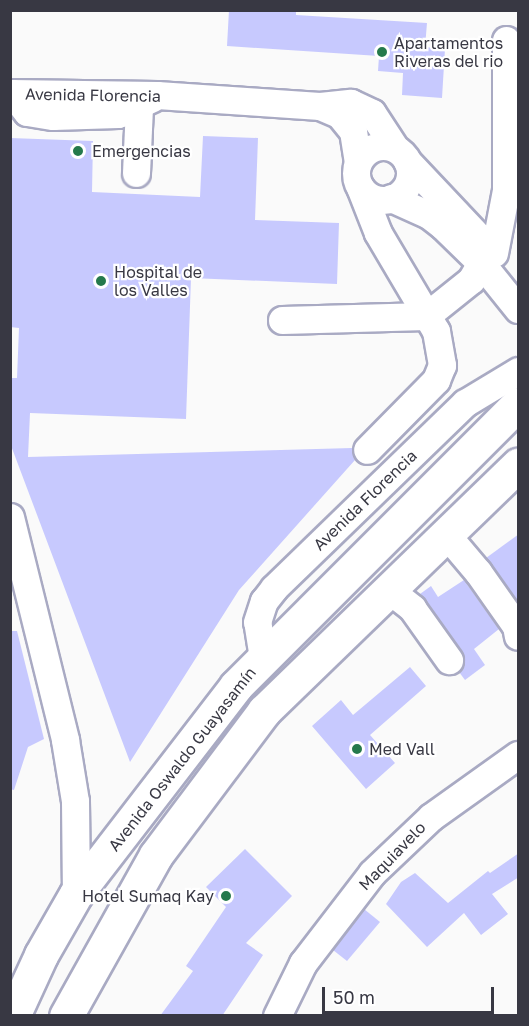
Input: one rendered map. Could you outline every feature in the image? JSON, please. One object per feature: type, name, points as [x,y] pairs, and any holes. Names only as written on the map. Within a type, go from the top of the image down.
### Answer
[{"type":"main road","name":"Avenida Oswaldo Guayasamín","points":[[13,1016],[41,955],[76,894],[230,692],[519,404]]},
{"type":"main road","points":[[66,1016],[156,855],[264,711],[445,533],[519,465]]},
{"type":"street","points":[[282,320],[426,316],[471,280],[487,258],[512,205],[512,132],[506,40]]},
{"type":"street","name":"Avenida Florencia","points":[[11,93],[148,102],[364,106],[401,155],[487,258],[519,309]]},
{"type":"street","points":[[136,172],[148,102]]},
{"type":"street","name":"Avenida Florencia","points":[[320,106],[339,114],[353,131],[359,175],[374,198],[391,198],[429,215],[519,283]]},
{"type":"street","points":[[367,450],[436,380],[442,365],[442,350],[426,316],[378,232],[359,175],[377,146],[401,155],[410,170],[405,187],[391,198]]},
{"type":"street","name":"Avenida Florencia","points":[[262,658],[257,622],[274,588],[465,403],[519,371]]},
{"type":"street","points":[[11,519],[65,740],[75,801],[76,894]]},
{"type":"street","points":[[445,533],[478,572],[516,626],[519,636]]},
{"type":"street","points":[[388,589],[412,608],[449,660]]},
{"type":"street","name":"Maquiavelo","points":[[277,1016],[303,963],[372,873],[431,817],[519,755]]},
{"type":"building","name":"Apartamentos Riveras del rio","points":[[229,10],[296,10],[296,15],[427,23],[425,47],[445,49],[442,98],[402,95],[403,73],[378,71],[379,56],[227,46]]},
{"type":"building","points":[[203,136],[258,138],[255,220],[339,223],[337,284],[191,278],[186,419],[30,413],[28,457],[352,448],[355,460],[239,590],[130,762],[10,443],[10,378],[17,378],[19,328],[10,327],[10,138],[93,141],[92,192],[200,197]]},
{"type":"building","points":[[519,534],[519,602],[518,602],[486,558]]},
{"type":"building","points":[[464,580],[499,629],[474,649],[485,665],[465,680],[459,672],[465,659],[462,651],[420,594],[431,586],[438,597]]},
{"type":"building","points":[[10,631],[17,631],[44,739],[28,747],[14,790],[10,789]]},
{"type":"building","name":"Med Vall","points":[[410,667],[426,686],[370,735],[395,763],[366,789],[312,726],[341,700],[353,715]]},
{"type":"building","points":[[245,849],[292,896],[246,943],[263,955],[222,1016],[160,1016],[193,971],[186,966],[226,907],[206,887]]},
{"type":"building","points":[[519,853],[519,877],[492,894],[508,914],[481,935],[464,913],[427,947],[386,904],[401,882],[415,873],[448,903],[488,871],[490,873]]},
{"type":"building","points":[[364,909],[380,922],[347,961],[333,950]]},
{"type":"place","name":"Apartamentos Riveras del rio","points":[[382,52]]},
{"type":"place","name":"Emergencias","points":[[78,151]]},
{"type":"place","name":"Hospital de los Valles","points":[[101,281]]},
{"type":"place","name":"Med Vall","points":[[357,749]]},
{"type":"place","name":"Hotel Sumaq Kay","points":[[226,896]]}]
